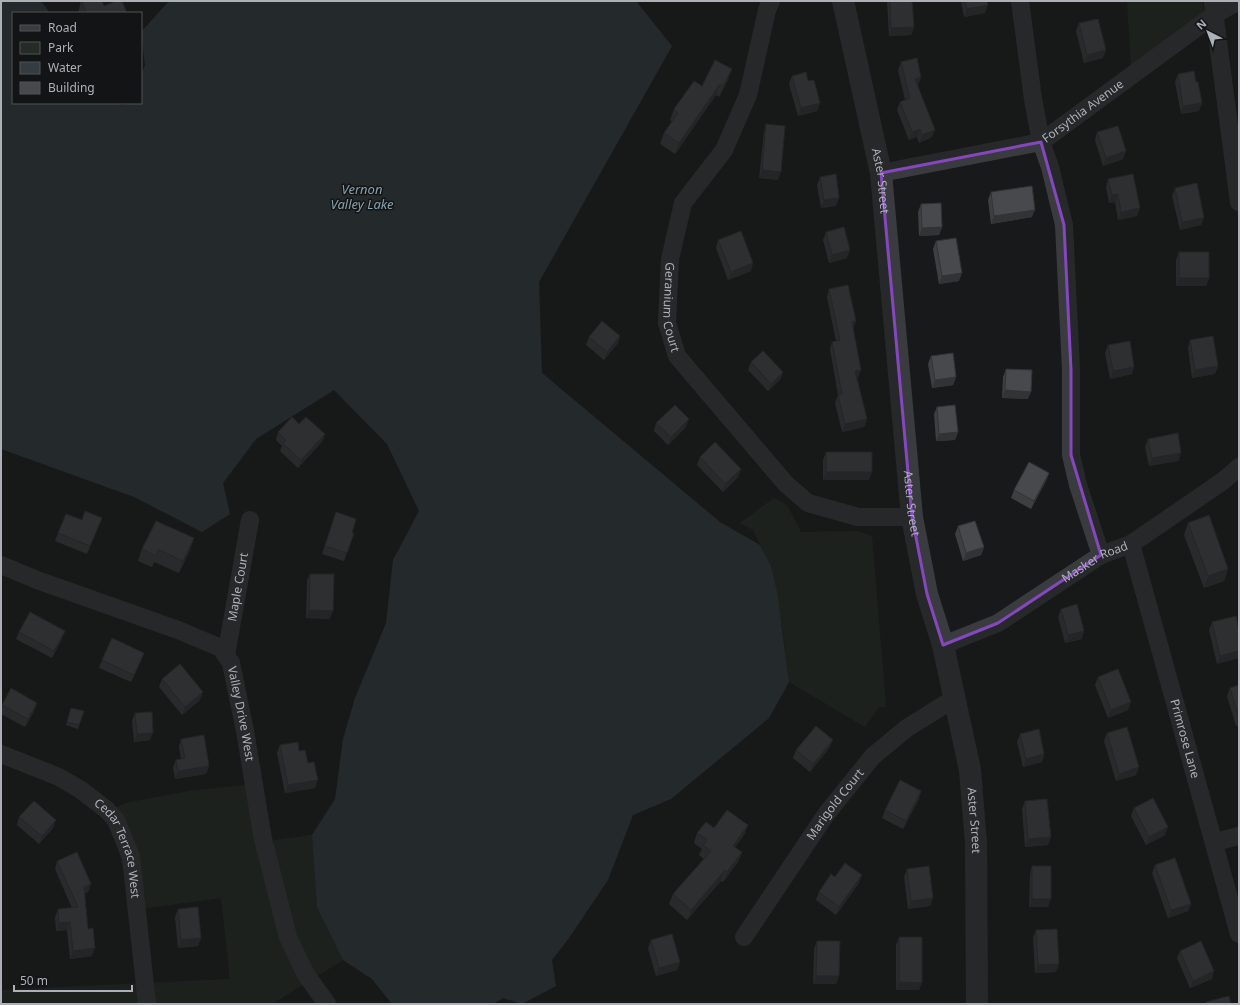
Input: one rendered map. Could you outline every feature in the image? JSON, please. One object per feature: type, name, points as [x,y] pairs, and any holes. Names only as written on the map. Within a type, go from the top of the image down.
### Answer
[{"type":"street","name":"Geranium Court","points":[[771,1],[767,10],[748,95],[724,150],[683,203],[670,259],[667,323],[676,356],[786,484],[808,503],[858,517],[912,517]]},
{"type":"street","name":"Aster Street","points":[[843,1],[881,173],[912,517],[927,594],[943,646],[970,770],[976,844],[977,1004]]},
{"type":"street","points":[[1020,1],[1033,98],[1042,142],[1050,167],[1064,224],[1071,370],[1071,455],[1078,486],[1101,555]]},
{"type":"street","name":"Forsythia Avenue","points":[[881,173],[1042,142],[1213,8],[1239,1]]},
{"type":"street","points":[[1213,8],[1239,202]]},
{"type":"street","name":"Masker Road","points":[[943,646],[998,624],[1101,555],[1131,544],[1222,481],[1239,467]]},
{"type":"street","name":"Maple Court","points":[[226,655],[250,520]]},
{"type":"street","name":"Primrose Lane","points":[[1131,544],[1215,842],[1239,934]]},
{"type":"street","name":"Valley Drive West","points":[[1,565],[37,580],[178,630],[221,648],[231,663],[245,731],[263,840],[288,938],[306,973],[327,1004]]},
{"type":"street","name":"Marigold Court","points":[[744,937],[827,813],[873,756],[907,728],[955,698]]},
{"type":"street","name":"Cedar Terrace West","points":[[1,754],[59,778],[81,790],[107,810],[116,820],[131,857],[147,1004]]},
{"type":"street","points":[[1215,842],[1239,836]]},
{"type":"highlighted area","points":[[1041,142],[1064,225],[1071,370],[1071,455],[1101,555],[998,623],[943,645],[927,594],[912,517],[881,173]]},
{"type":"green space","points":[[1127,1],[1202,1],[1206,22],[1132,81]]},
{"type":"green space","points":[[774,498],[787,505],[801,532],[858,531],[872,536],[886,707],[879,707],[865,727],[789,682],[783,632],[771,566],[753,530],[740,523]]},
{"type":"green space","points":[[255,784],[268,841],[312,835],[317,907],[343,960],[272,1004],[1,1004],[1,990],[230,979],[221,898],[132,910],[110,811],[125,803],[189,791]]},
{"type":"water","name":"Vernon Valley Lake","points":[[1,1],[41,1],[49,12],[12,12],[12,104],[120,105],[142,104],[142,73],[145,65],[142,31],[169,1],[636,1],[672,46],[539,282],[542,373],[720,522],[760,545],[771,566],[777,592],[789,682],[769,718],[671,799],[633,815],[608,880],[569,938],[552,960],[556,986],[522,1004],[503,998],[493,1004],[392,1004],[372,979],[343,960],[317,907],[312,835],[335,799],[343,739],[355,698],[386,623],[393,560],[419,511],[387,444],[334,390],[256,439],[223,483],[230,514],[202,532],[134,497],[1,449]]},
{"type":"building","points":[[82,1],[102,1],[104,6],[116,1],[122,1],[127,12],[86,12]]},
{"type":"building","points":[[890,1],[912,1],[914,27],[891,28]]},
{"type":"building","points":[[965,1],[987,1],[988,5],[967,9]]},
{"type":"building","points":[[1098,19],[1106,50],[1087,55],[1079,23]]},
{"type":"building","points":[[917,58],[921,77],[915,79],[935,130],[922,135],[920,129],[912,132],[900,102],[910,98],[901,62]]},
{"type":"building","points":[[715,60],[732,69],[723,86],[720,84],[679,143],[664,133],[678,113],[674,109],[694,81],[702,86]]},
{"type":"building","points":[[1194,71],[1196,82],[1198,82],[1202,103],[1183,106],[1178,74]]},
{"type":"building","points":[[806,72],[808,81],[814,80],[820,103],[801,108],[792,76]]},
{"type":"building","points":[[766,124],[785,126],[781,172],[762,170]]},
{"type":"building","points":[[1118,126],[1126,151],[1106,158],[1097,132]]},
{"type":"building","points":[[836,174],[839,198],[824,200],[820,177]]},
{"type":"building","points":[[1133,174],[1140,208],[1121,212],[1118,194],[1112,195],[1108,179]]},
{"type":"building","points":[[1197,183],[1204,218],[1182,222],[1175,188]]},
{"type":"building","points":[[1032,186],[1035,210],[994,216],[991,192]]},
{"type":"building","points":[[941,203],[942,227],[922,228],[921,204]]},
{"type":"building","points":[[844,227],[850,250],[832,255],[826,232]]},
{"type":"building","points":[[741,231],[753,263],[731,272],[718,240]]},
{"type":"building","points":[[956,238],[962,273],[942,276],[936,241]]},
{"type":"building","points":[[1179,252],[1209,252],[1209,278],[1179,278]]},
{"type":"building","points":[[848,285],[856,321],[852,322],[861,370],[855,371],[867,419],[845,424],[838,395],[842,394],[832,342],[840,340],[829,289]]},
{"type":"building","points":[[602,321],[620,336],[607,352],[589,337]]},
{"type":"building","points":[[1213,336],[1218,366],[1195,370],[1190,340]]},
{"type":"building","points":[[1130,341],[1134,367],[1113,371],[1108,345]]},
{"type":"building","points":[[763,351],[783,372],[771,384],[751,362]]},
{"type":"building","points":[[953,353],[956,377],[935,380],[931,356]]},
{"type":"building","points":[[1006,369],[1032,370],[1031,392],[1005,390]]},
{"type":"building","points":[[675,405],[689,419],[671,437],[656,423]]},
{"type":"building","points":[[955,405],[958,432],[939,434],[937,407]]},
{"type":"building","points":[[292,417],[299,424],[306,417],[325,434],[301,460],[283,444],[286,440],[278,432]]},
{"type":"building","points":[[1178,433],[1181,453],[1152,458],[1148,439]]},
{"type":"building","points":[[715,442],[741,469],[725,484],[700,457]]},
{"type":"building","points":[[826,452],[872,452],[872,472],[826,472]]},
{"type":"building","points":[[1029,462],[1049,473],[1034,501],[1014,490]]},
{"type":"building","points":[[85,511],[102,518],[90,546],[58,533],[66,514],[82,520]]},
{"type":"building","points":[[336,512],[356,519],[352,533],[354,533],[347,553],[325,546]]},
{"type":"building","points":[[1209,515],[1228,569],[1208,576],[1188,523]]},
{"type":"building","points":[[156,521],[194,538],[183,561],[159,550],[156,556],[142,549]]},
{"type":"building","points":[[975,521],[984,547],[966,553],[958,526]]},
{"type":"building","points":[[310,574],[334,574],[333,611],[309,610]]},
{"type":"building","points":[[1077,604],[1084,631],[1068,635],[1061,609]]},
{"type":"building","points":[[30,612],[65,631],[54,651],[19,632]]},
{"type":"building","points":[[1236,616],[1239,630],[1239,651],[1220,656],[1212,622]]},
{"type":"building","points":[[112,638],[144,653],[134,675],[102,660]]},
{"type":"building","points":[[180,664],[203,692],[185,707],[162,679]]},
{"type":"building","points":[[1118,669],[1131,702],[1111,710],[1098,677]]},
{"type":"building","points":[[1239,685],[1239,718],[1230,688]]},
{"type":"building","points":[[11,688],[37,703],[28,719],[2,705]]},
{"type":"building","points":[[71,708],[84,711],[79,725],[67,722]]},
{"type":"building","points":[[152,712],[153,733],[137,734],[135,713]]},
{"type":"building","points":[[816,726],[833,740],[813,764],[796,750]]},
{"type":"building","points":[[1127,727],[1139,767],[1119,774],[1107,733]]},
{"type":"building","points":[[1039,729],[1044,754],[1026,759],[1020,734]]},
{"type":"building","points":[[204,735],[209,766],[178,771],[176,760],[185,758],[181,739]]},
{"type":"building","points":[[298,742],[299,751],[305,750],[308,763],[314,762],[318,780],[288,785],[280,745]]},
{"type":"building","points":[[900,780],[921,791],[906,821],[885,810]]},
{"type":"building","points":[[1153,798],[1168,827],[1149,837],[1134,808]]},
{"type":"building","points":[[1047,799],[1051,837],[1028,839],[1025,801]]},
{"type":"building","points":[[34,801],[56,820],[42,836],[19,817]]},
{"type":"building","points":[[727,810],[748,825],[733,846],[742,852],[727,872],[725,870],[691,910],[673,894],[711,851],[703,845],[707,840],[697,833],[706,822],[714,828]]},
{"type":"building","points":[[77,852],[91,884],[84,887],[88,929],[93,928],[95,948],[73,951],[70,922],[59,923],[58,909],[78,907],[57,861]]},
{"type":"building","points":[[1175,858],[1191,904],[1171,910],[1155,865]]},
{"type":"building","points":[[845,863],[862,875],[839,907],[819,892],[831,874],[835,877]]},
{"type":"building","points":[[929,866],[933,898],[911,901],[907,869]]},
{"type":"building","points":[[1032,866],[1051,866],[1051,899],[1032,899]]},
{"type":"building","points":[[198,907],[201,938],[181,940],[178,909]]},
{"type":"building","points":[[1057,929],[1059,964],[1038,965],[1036,930]]},
{"type":"building","points":[[672,934],[680,962],[659,968],[651,940]]},
{"type":"building","points":[[899,937],[922,937],[922,983],[899,982]]},
{"type":"building","points":[[817,941],[840,941],[839,976],[816,976]]},
{"type":"building","points":[[1201,941],[1214,971],[1193,981],[1180,951]]},
{"type":"building","points":[[1229,996],[1231,1004],[1206,1004],[1206,1002]]}]
